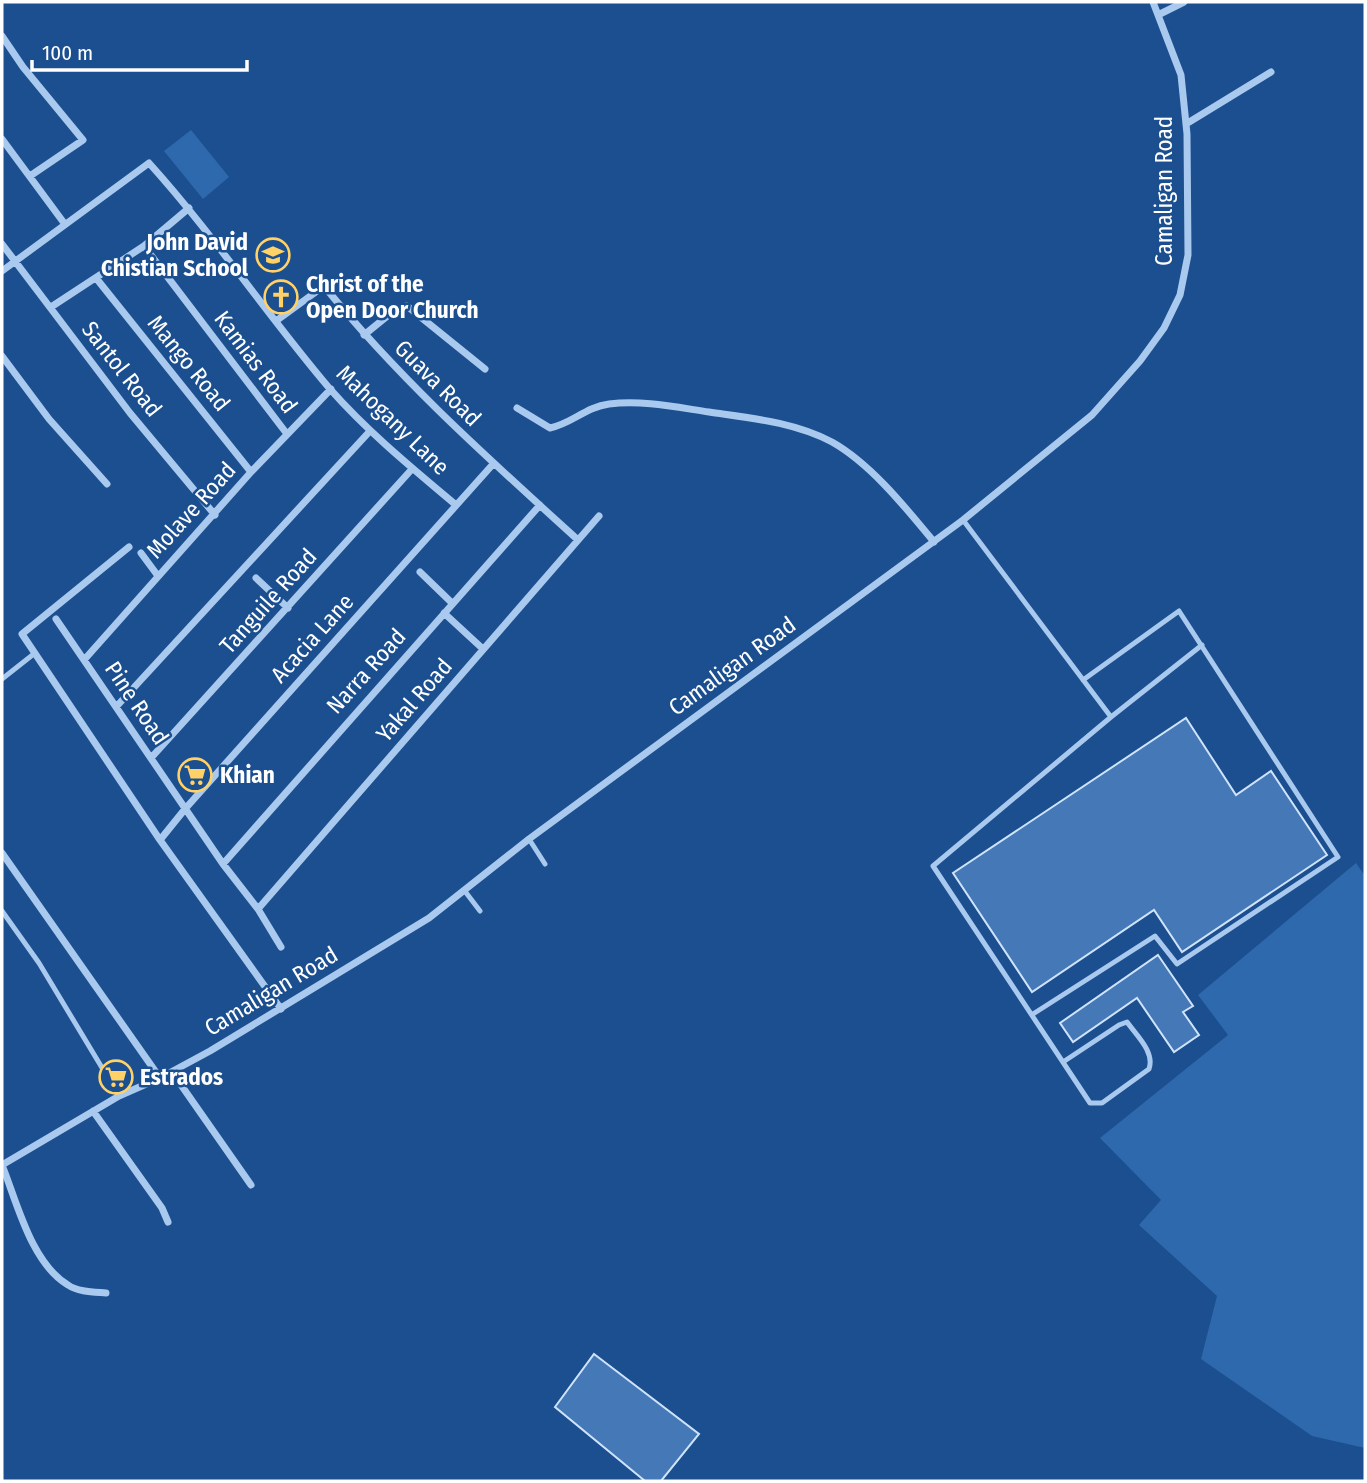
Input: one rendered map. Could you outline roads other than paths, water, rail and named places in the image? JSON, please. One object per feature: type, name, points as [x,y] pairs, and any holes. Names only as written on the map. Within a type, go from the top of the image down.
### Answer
[{"type":"street","name":"Camaligan Road","points":[[2,1165],[119,1096],[172,1072],[281,1009],[429,918],[529,839],[934,542],[1093,415],[1140,361],[1172,313],[1180,295],[1188,255],[1186,124],[1181,75],[1153,2]]},
{"type":"street","points":[[1158,15],[1184,2]]},
{"type":"street","points":[[2,36],[23,67],[83,140],[30,176]]},
{"type":"street","points":[[1186,124],[1270,72]]},
{"type":"street","points":[[2,139],[64,223],[2,271]]},
{"type":"street","name":"Mahogany Lane","points":[[64,223],[149,163],[189,208],[331,389],[370,431],[456,505]]},
{"type":"street","points":[[51,307],[144,246],[189,208]]},
{"type":"street","name":"Santol Road","points":[[2,244],[130,413],[215,514]]},
{"type":"street","name":"Kamias Road","points":[[144,246],[287,434]]},
{"type":"street","name":"Mango Road","points":[[96,278],[251,472]]},
{"type":"street","name":"Guava Road","points":[[276,321],[324,286],[364,335],[419,392],[578,540]]},
{"type":"street","points":[[364,335],[396,309],[407,306],[485,369]]},
{"type":"street","points":[[2,356],[49,419],[107,484]]},
{"type":"street","name":"Molave Road","points":[[84,660],[251,472],[331,389]]},
{"type":"street","points":[[517,408],[550,428],[589,409],[607,404],[642,402],[770,421],[801,429],[832,442],[856,459],[901,502],[934,542]]},
{"type":"street","points":[[116,707],[370,431]]},
{"type":"street","name":"Acacia Lane","points":[[160,839],[494,463]]},
{"type":"street","name":"Tanguile Road","points":[[150,758],[412,468]]},
{"type":"street","name":"Narra Road","points":[[223,864],[540,505]]},
{"type":"street","name":"Yakal Road","points":[[258,909],[599,516]]},
{"type":"street","points":[[129,547],[22,634],[160,839],[281,1009]]},
{"type":"street","points":[[141,553],[159,576]]},
{"type":"street","points":[[420,572],[452,603]]},
{"type":"street","points":[[256,578],[288,608]]},
{"type":"street","points":[[444,613],[483,649]]},
{"type":"street","name":"Pine Road","points":[[56,620],[223,864],[258,909],[281,947]]},
{"type":"street","points":[[2,853],[160,1077]]},
{"type":"street","points":[[172,1072],[251,1185]]},
{"type":"street","points":[[93,1111],[162,1208],[168,1222]]},
{"type":"street","points":[[2,1165],[17,1202],[22,1225],[31,1243],[55,1274],[68,1286],[106,1293]]},
{"type":"lane","points":[[963,520],[1111,717]]},
{"type":"lane","points":[[1033,1014],[1155,936],[1177,964],[1338,857],[1179,611],[1083,680]]},
{"type":"lane","points":[[1063,1062],[1127,1022],[1152,1061],[1149,1069],[1102,1103],[1090,1103],[933,866],[1111,717],[1202,645]]},
{"type":"lane","points":[[2,679],[35,653]]},
{"type":"lane","points":[[529,839],[545,864]]},
{"type":"lane","points":[[464,890],[480,911]]},
{"type":"lane","points":[[2,911],[39,963],[119,1096]]},
{"type":"place","name":"John David Chistian School","points":[[273,255]]},
{"type":"place","name":"Christ of the Open Door Church","points":[[281,297]]},
{"type":"place","name":"Khian","points":[[195,775]]},
{"type":"place","name":"Estrados","points":[[116,1077]]}]
